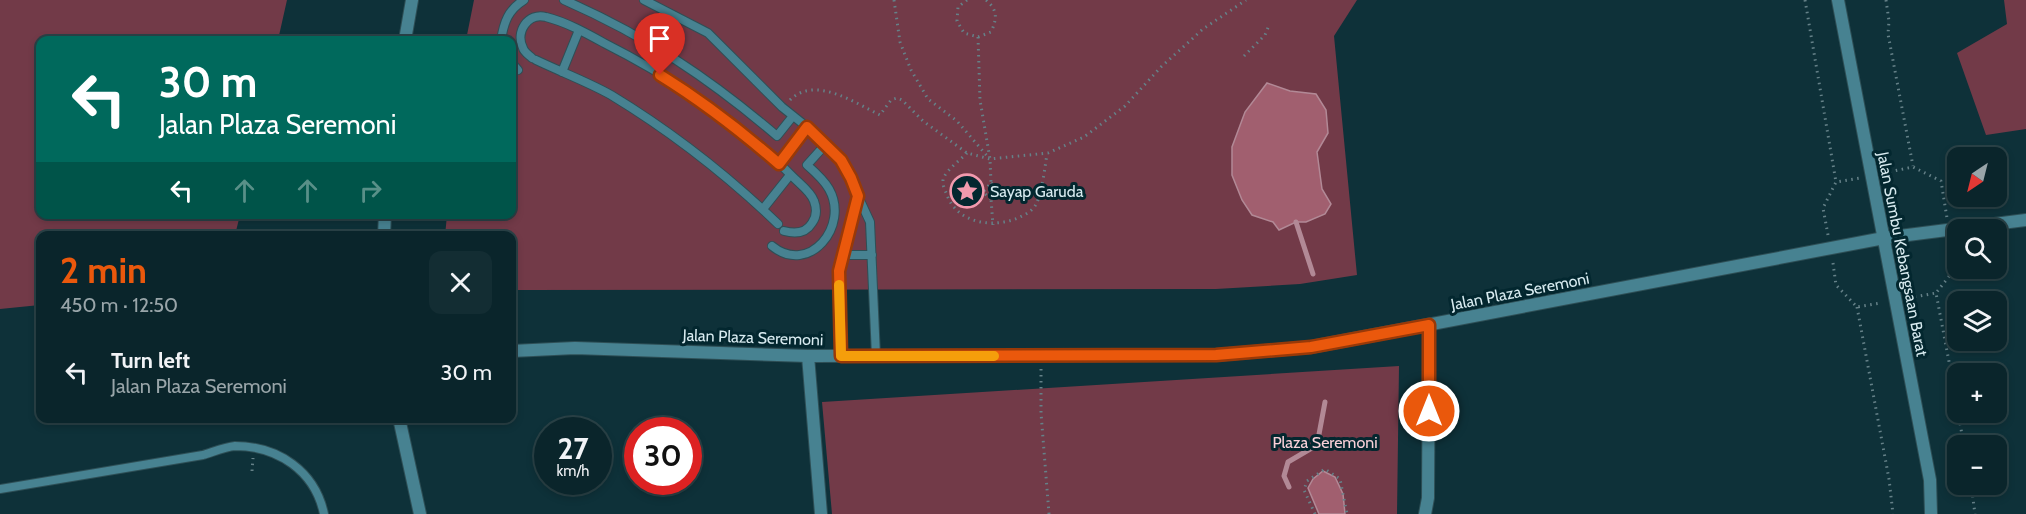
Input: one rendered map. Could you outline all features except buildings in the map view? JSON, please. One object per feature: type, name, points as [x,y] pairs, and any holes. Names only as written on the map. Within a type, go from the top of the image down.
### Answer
[{"type":"street","points":[[406,36],[412,0]]},
{"type":"street","name":"Jalan Sumbu Kebangsaan Barat","points":[[1838,0],[1930,480],[1931,514]]},
{"type":"street","name":"Jalan Plaza Seremoni","points":[[516,351],[575,348],[808,356],[1040,356],[1216,355],[1311,347],[1884,238],[2026,220]]},
{"type":"street","points":[[1425,514],[1428,498],[1429,325]]},
{"type":"street","points":[[808,356],[821,514]]},
{"type":"street","points":[[400,423],[420,514]]},
{"type":"lane","points":[[502,36],[508,14],[524,0]]},
{"type":"lane","points":[[564,0],[609,20],[685,64],[731,97],[777,136],[794,116]]},
{"type":"lane","points":[[644,0],[708,33],[782,107],[807,127],[841,160],[870,222],[876,356]]},
{"type":"lane","points":[[544,16],[579,30],[629,56],[691,94],[753,141],[813,199],[817,211],[812,225],[801,232],[792,233],[781,227],[729,178],[669,133],[609,94],[534,59],[523,50],[520,37],[523,26],[532,17],[544,16]]},
{"type":"lane","points":[[562,72],[579,30]]},
{"type":"lane","points":[[779,164],[807,127]]},
{"type":"lane","points":[[772,246],[786,254],[800,255],[810,252],[823,242],[831,230],[835,217],[830,190],[807,165],[825,145]]},
{"type":"lane","points":[[763,209],[790,175]]},
{"type":"lane","points":[[841,356],[839,271],[858,196]]},
{"type":"lane","points":[[843,255],[872,255]]},
{"type":"lane","points":[[0,489],[203,455],[232,446],[279,454],[302,470],[316,490],[324,514]]},
{"type":"path","points":[[894,0],[900,42],[911,70],[928,99],[957,121],[990,159]]},
{"type":"path","points":[[967,0],[958,7],[957,21],[964,33],[978,37],[990,32],[997,20],[994,6],[986,0]]},
{"type":"path","points":[[782,107],[796,93],[812,90],[831,92],[880,115],[891,100],[897,98],[902,100],[923,121],[967,153],[990,159],[1048,153],[1084,137],[1125,106],[1161,67],[1203,29],[1246,0]]},
{"type":"path","points":[[1805,0],[1836,182]]},
{"type":"path","points":[[1886,0],[1888,34],[1913,167]]},
{"type":"path","points":[[1244,56],[1265,35],[1269,25]]},
{"type":"path","points":[[978,37],[980,100],[990,159],[991,183],[983,192],[992,199]]},
{"type":"path","points":[[967,153],[944,177],[943,186],[949,201],[957,212],[971,219],[993,225],[1012,222],[1028,214],[1036,205],[1048,153]]},
{"type":"path","points":[[991,183],[999,190],[992,199],[993,225]]},
{"type":"path","points":[[1936,293],[1949,363]]},
{"type":"path","points":[[1857,307],[1889,479],[1893,514]]},
{"type":"path","points":[[1040,356],[1041,413],[1049,514]]},
{"type":"path","points":[[1315,514],[1304,490],[1307,481],[1325,470],[1340,479],[1347,514]]},
{"type":"path","points":[[1972,495],[1975,514]]},
{"type":"green space","points":[[0,0],[287,0],[279,36],[36,36],[36,219],[239,219],[236,231],[36,231],[36,305],[0,309]]},
{"type":"green space","points":[[474,0],[1357,0],[1334,36],[1357,275],[1300,284],[1216,289],[516,290],[516,231],[445,231],[447,219],[516,219],[516,36],[467,36]]},
{"type":"green space","points":[[2004,0],[2026,0],[2026,129],[1986,135],[1957,53],[2007,24]]},
{"type":"green space","name":"Plaza Seremoni","points":[[1399,366],[1397,514],[832,514],[822,402]]},
{"type":"shaded area","points":[[1267,83],[1290,91],[1316,94],[1326,110],[1328,133],[1317,152],[1322,189],[1331,204],[1325,214],[1306,222],[1296,222],[1279,230],[1273,222],[1252,215],[1242,200],[1232,175],[1232,147],[1245,112]]},
{"type":"shaded area","points":[[1323,471],[1335,477],[1343,494],[1345,514],[1319,514],[1308,488],[1313,479]]},
{"type":"waterway","points":[[1296,222],[1313,274]]},
{"type":"waterway","points":[[1289,487],[1284,476],[1288,462],[1317,445],[1325,402]]},
{"type":"slow traffic","points":[[839,285],[841,356],[994,356]]},
{"type":"place","name":"Sayap Garuda","points":[[967,191]]},
{"type":"route","points":[[660,75],[691,94],[753,141],[779,164],[807,127],[841,160],[858,196],[839,271],[841,356],[1216,355],[1311,347],[1429,325],[1429,411]]}]
